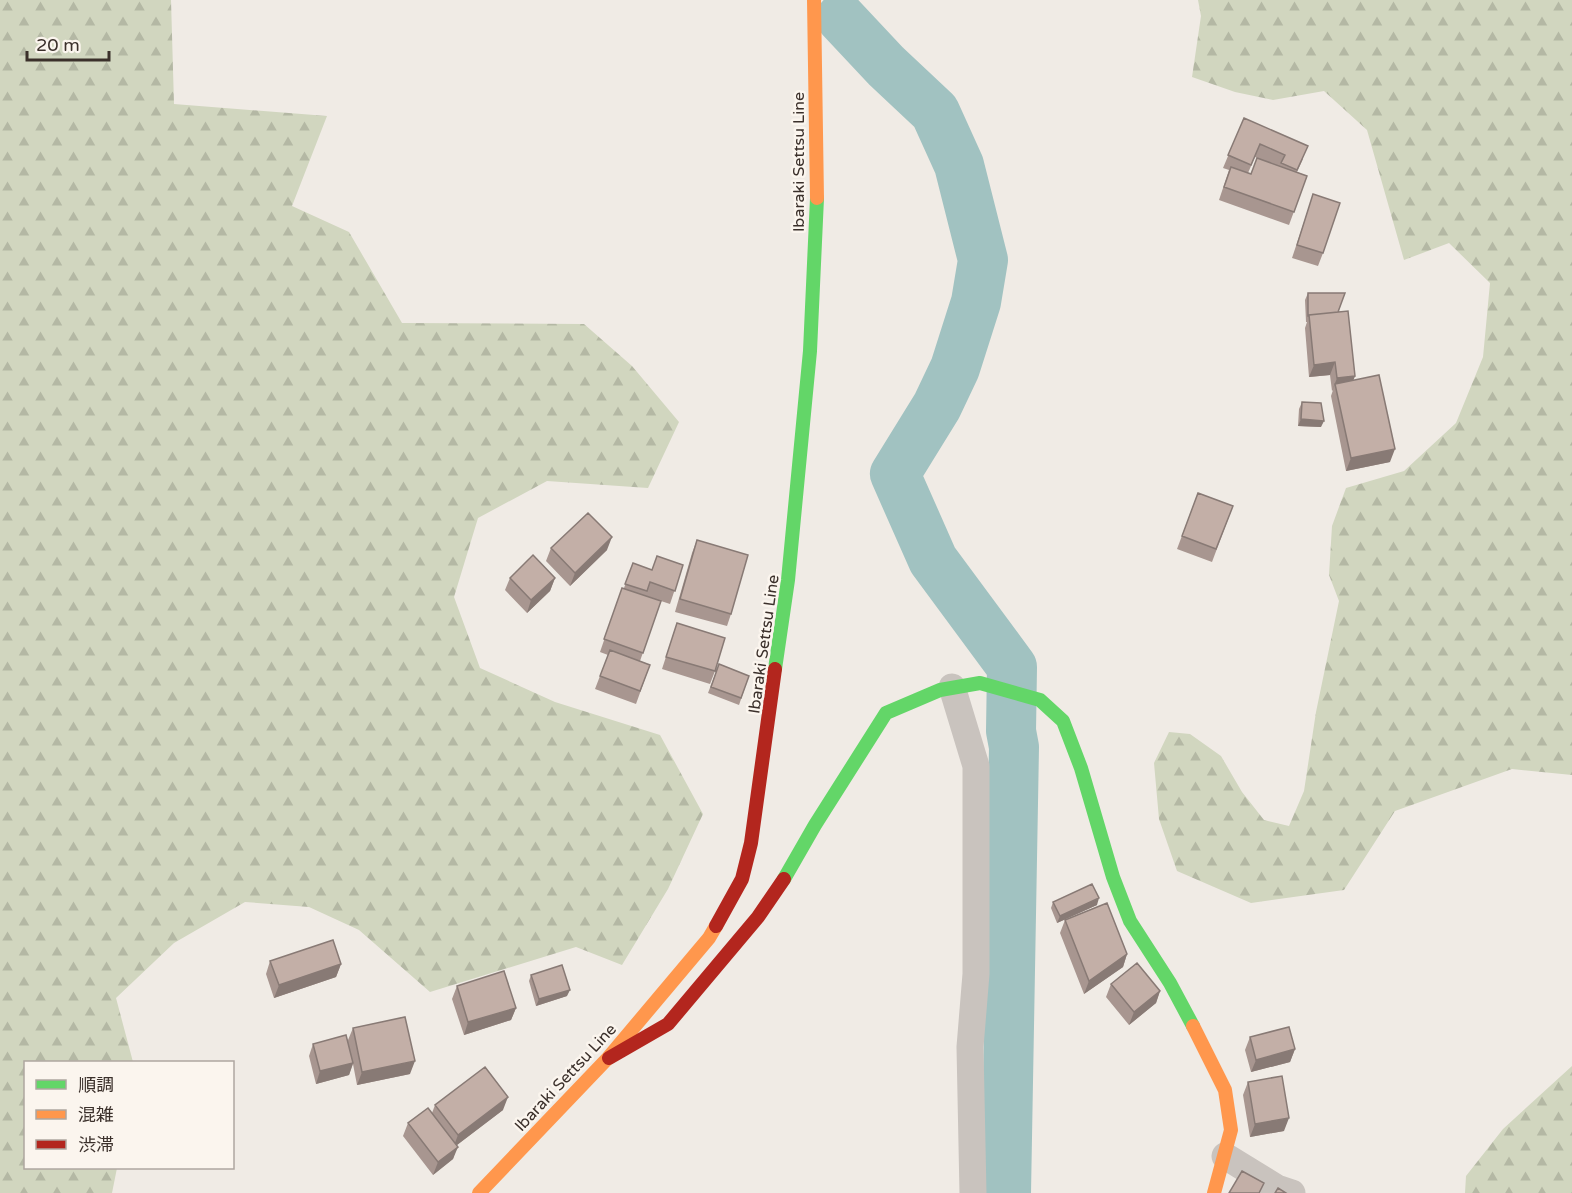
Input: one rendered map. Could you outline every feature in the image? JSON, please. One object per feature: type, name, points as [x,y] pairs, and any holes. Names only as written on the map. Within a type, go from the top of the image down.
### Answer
[{"type":"main road","name":"Ibaraki Settsu Line","points":[[478,1193],[608,1058],[709,938],[741,879],[751,843],[788,580],[810,351],[817,187],[814,0]]},
{"type":"main road","points":[[608,1058],[669,1024],[758,917],[784,879],[886,713],[940,690],[980,682],[1040,700],[1063,721],[1081,768],[1113,877],[1130,921],[1170,983],[1225,1090],[1231,1130],[1214,1193]]},
{"type":"street","points":[[952,687],[976,766],[976,974],[970,1047],[974,1193]]},
{"type":"street","points":[[1225,1156],[1277,1188],[1292,1193]]},
{"type":"green space","points":[[0,0],[171,0],[174,104],[327,116],[292,206],[349,232],[402,323],[584,324],[632,366],[679,422],[648,488],[547,481],[478,518],[454,597],[480,668],[555,702],[660,735],[703,814],[668,889],[622,965],[576,947],[430,992],[359,930],[309,907],[245,902],[174,943],[116,998],[133,1061],[24,1061],[24,1169],[117,1169],[112,1193],[0,1193]]},
{"type":"green space","points":[[1198,0],[1572,0],[1572,775],[1512,769],[1395,811],[1344,890],[1251,903],[1177,871],[1159,819],[1154,763],[1169,732],[1190,734],[1221,756],[1242,792],[1264,820],[1289,826],[1304,791],[1316,712],[1339,601],[1329,575],[1332,526],[1346,488],[1404,471],[1456,423],[1483,357],[1490,283],[1449,243],[1404,260],[1367,130],[1324,91],[1273,100],[1235,92],[1192,77],[1201,16]]},
{"type":"green space","points":[[1572,1066],[1572,1193],[1465,1193],[1466,1176],[1503,1129]]},
{"type":"building","points":[[1244,118],[1308,146],[1297,170],[1281,163],[1285,155],[1260,144],[1251,165],[1228,155]]},
{"type":"building","points":[[1257,158],[1307,176],[1294,212],[1224,187],[1231,167],[1251,174]]},
{"type":"building","points":[[1313,194],[1340,203],[1323,253],[1297,245]]},
{"type":"building","points":[[1308,293],[1345,293],[1338,312],[1308,316]]},
{"type":"building","points":[[1348,311],[1355,376],[1337,378],[1335,362],[1314,365],[1309,315]]},
{"type":"building","points":[[1379,375],[1395,449],[1351,458],[1335,384]]},
{"type":"building","points":[[1302,402],[1321,403],[1324,421],[1301,419]]},
{"type":"building","points":[[1198,493],[1233,506],[1216,549],[1182,536]]},
{"type":"building","points":[[588,513],[612,537],[575,573],[551,548]]},
{"type":"building","points":[[697,540],[748,555],[731,614],[680,599]]},
{"type":"building","points":[[533,555],[555,578],[531,600],[510,578]]},
{"type":"building","points":[[657,556],[683,565],[675,591],[650,582],[647,591],[625,584],[633,563],[652,570]]},
{"type":"building","points":[[622,588],[661,601],[643,653],[604,639]]},
{"type":"building","points":[[677,623],[725,638],[715,671],[666,657]]},
{"type":"building","points":[[610,650],[650,665],[640,691],[600,676]]},
{"type":"building","points":[[719,664],[749,676],[741,698],[711,687]]},
{"type":"building","points":[[1092,884],[1099,898],[1060,916],[1053,902]]},
{"type":"building","points":[[1107,903],[1127,954],[1089,981],[1065,920]]},
{"type":"building","points":[[333,940],[341,964],[279,985],[270,961]]},
{"type":"building","points":[[1137,963],[1160,991],[1134,1012],[1111,984]]},
{"type":"building","points":[[562,965],[570,990],[539,999],[531,975]]},
{"type":"building","points":[[504,971],[516,1008],[468,1022],[457,986]]},
{"type":"building","points":[[405,1017],[415,1061],[362,1072],[353,1028]]},
{"type":"building","points":[[1289,1027],[1295,1049],[1256,1060],[1250,1037]]},
{"type":"building","points":[[346,1035],[353,1063],[320,1071],[313,1044]]},
{"type":"building","points":[[485,1067],[508,1097],[458,1135],[435,1105]]},
{"type":"building","points":[[1282,1076],[1289,1118],[1255,1124],[1248,1082]]},
{"type":"building","points":[[428,1108],[458,1147],[438,1162],[408,1123]]},
{"type":"building","points":[[1242,1171],[1264,1183],[1259,1193],[1229,1193]]},
{"type":"building","points":[[1278,1188],[1286,1193],[1275,1193]]},
{"type":"waterway","points":[[841,18],[886,66],[935,112],[959,165],[983,260],[976,302],[955,368],[937,406],[895,474],[933,560],[1012,667],[1011,731],[1014,747],[1006,1193]]},
{"type":"traffic: fast","points":[[775,669],[788,580],[810,351],[817,198]]},
{"type":"traffic: fast","points":[[784,879],[815,825],[886,713],[940,690],[980,683],[1040,700],[1063,721],[1081,768],[1113,877],[1130,921],[1170,983],[1193,1026]]},
{"type":"traffic: slow","points":[[814,0],[817,198]]},
{"type":"traffic: slow","points":[[479,1193],[608,1058],[709,938],[716,926]]},
{"type":"traffic: slow","points":[[1193,1026],[1225,1090],[1231,1130],[1214,1193]]},
{"type":"traffic: jam","points":[[716,926],[742,879],[751,843],[775,669]]},
{"type":"traffic: jam","points":[[609,1058],[668,1024],[758,917],[784,879]]}]
